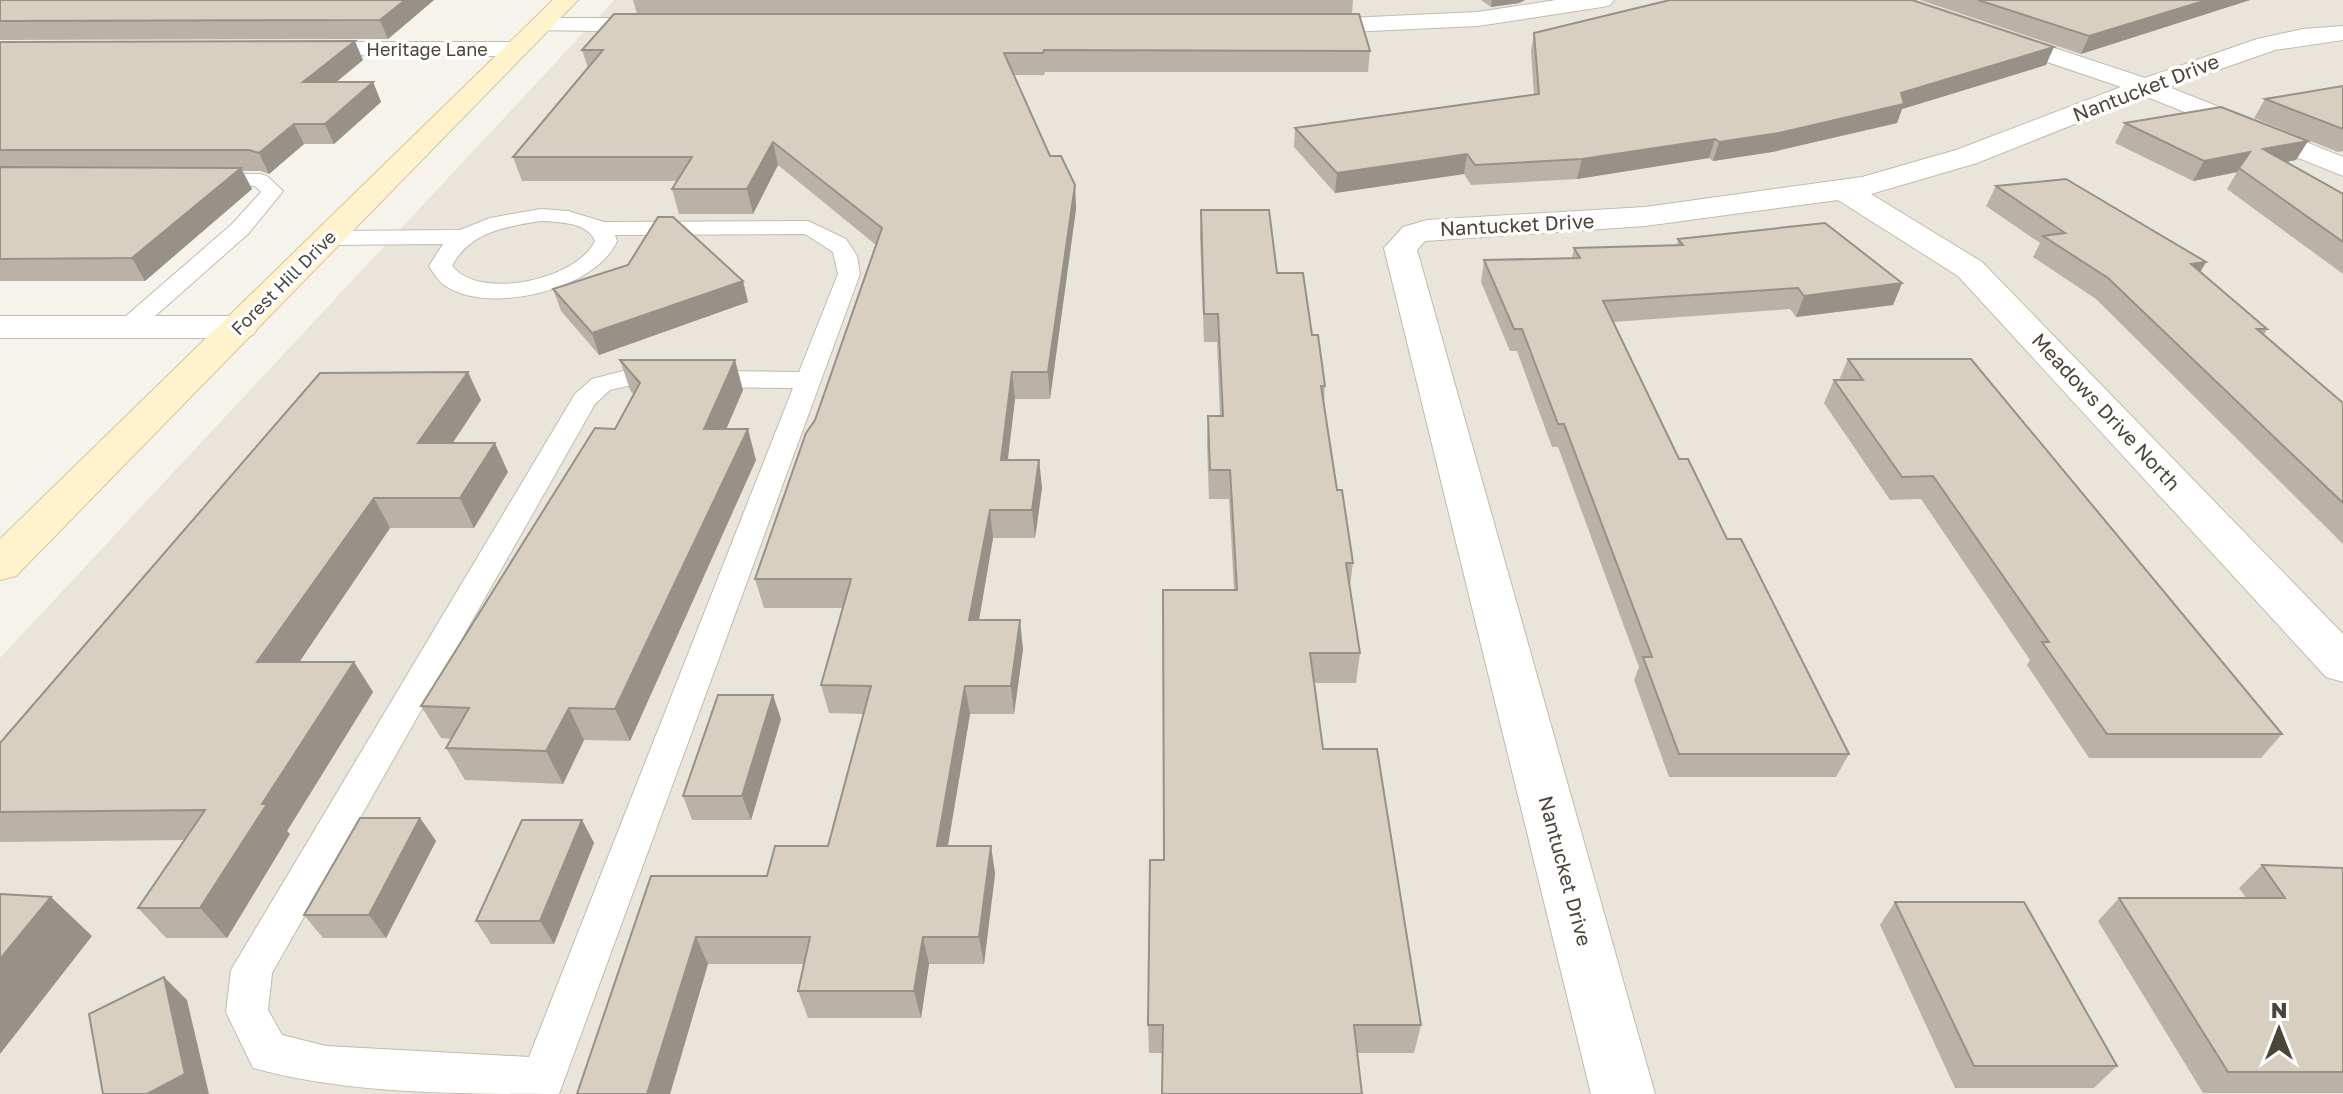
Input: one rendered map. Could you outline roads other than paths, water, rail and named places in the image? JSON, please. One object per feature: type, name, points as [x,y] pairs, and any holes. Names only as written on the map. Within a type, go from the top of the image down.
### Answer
[{"type":"main road","name":"Forest Hill Drive","points":[[0,565],[566,0]]},
{"type":"street","points":[[1414,0],[1434,22]]},
{"type":"street","points":[[1284,26],[1434,22],[1602,0]]},
{"type":"street","points":[[1887,0],[2144,86],[2343,167]]},
{"type":"street","points":[[541,25],[682,25]]},
{"type":"street","name":"Nantucket Drive","points":[[1623,1094],[1400,248],[1414,234],[1427,230],[1570,225],[1704,212],[1889,181],[1979,153],[2144,86],[2279,39],[2343,33]]},
{"type":"street","name":"Heritage Lane","points":[[272,50],[517,49]]},
{"type":"street","name":"Heritage Lane","points":[[447,77],[489,77]]},
{"type":"street","name":"Meadows Drive North","points":[[1844,190],[1970,269],[2343,664]]},
{"type":"street","points":[[0,327],[240,327]]},
{"type":"lane","points":[[140,327],[240,229],[273,191],[260,180],[187,179]]},
{"type":"lane","points":[[601,229],[605,241],[601,252],[587,265],[536,286],[506,291],[460,287],[445,278],[440,266],[445,253],[463,237],[487,226],[541,215],[567,215],[588,220],[601,229],[808,227],[836,239],[849,258],[849,274],[809,380],[540,1086],[326,1067],[268,1053],[247,1012],[252,970],[584,400],[601,384],[627,378],[809,380]]},
{"type":"lane","points":[[329,238],[463,237]]}]
